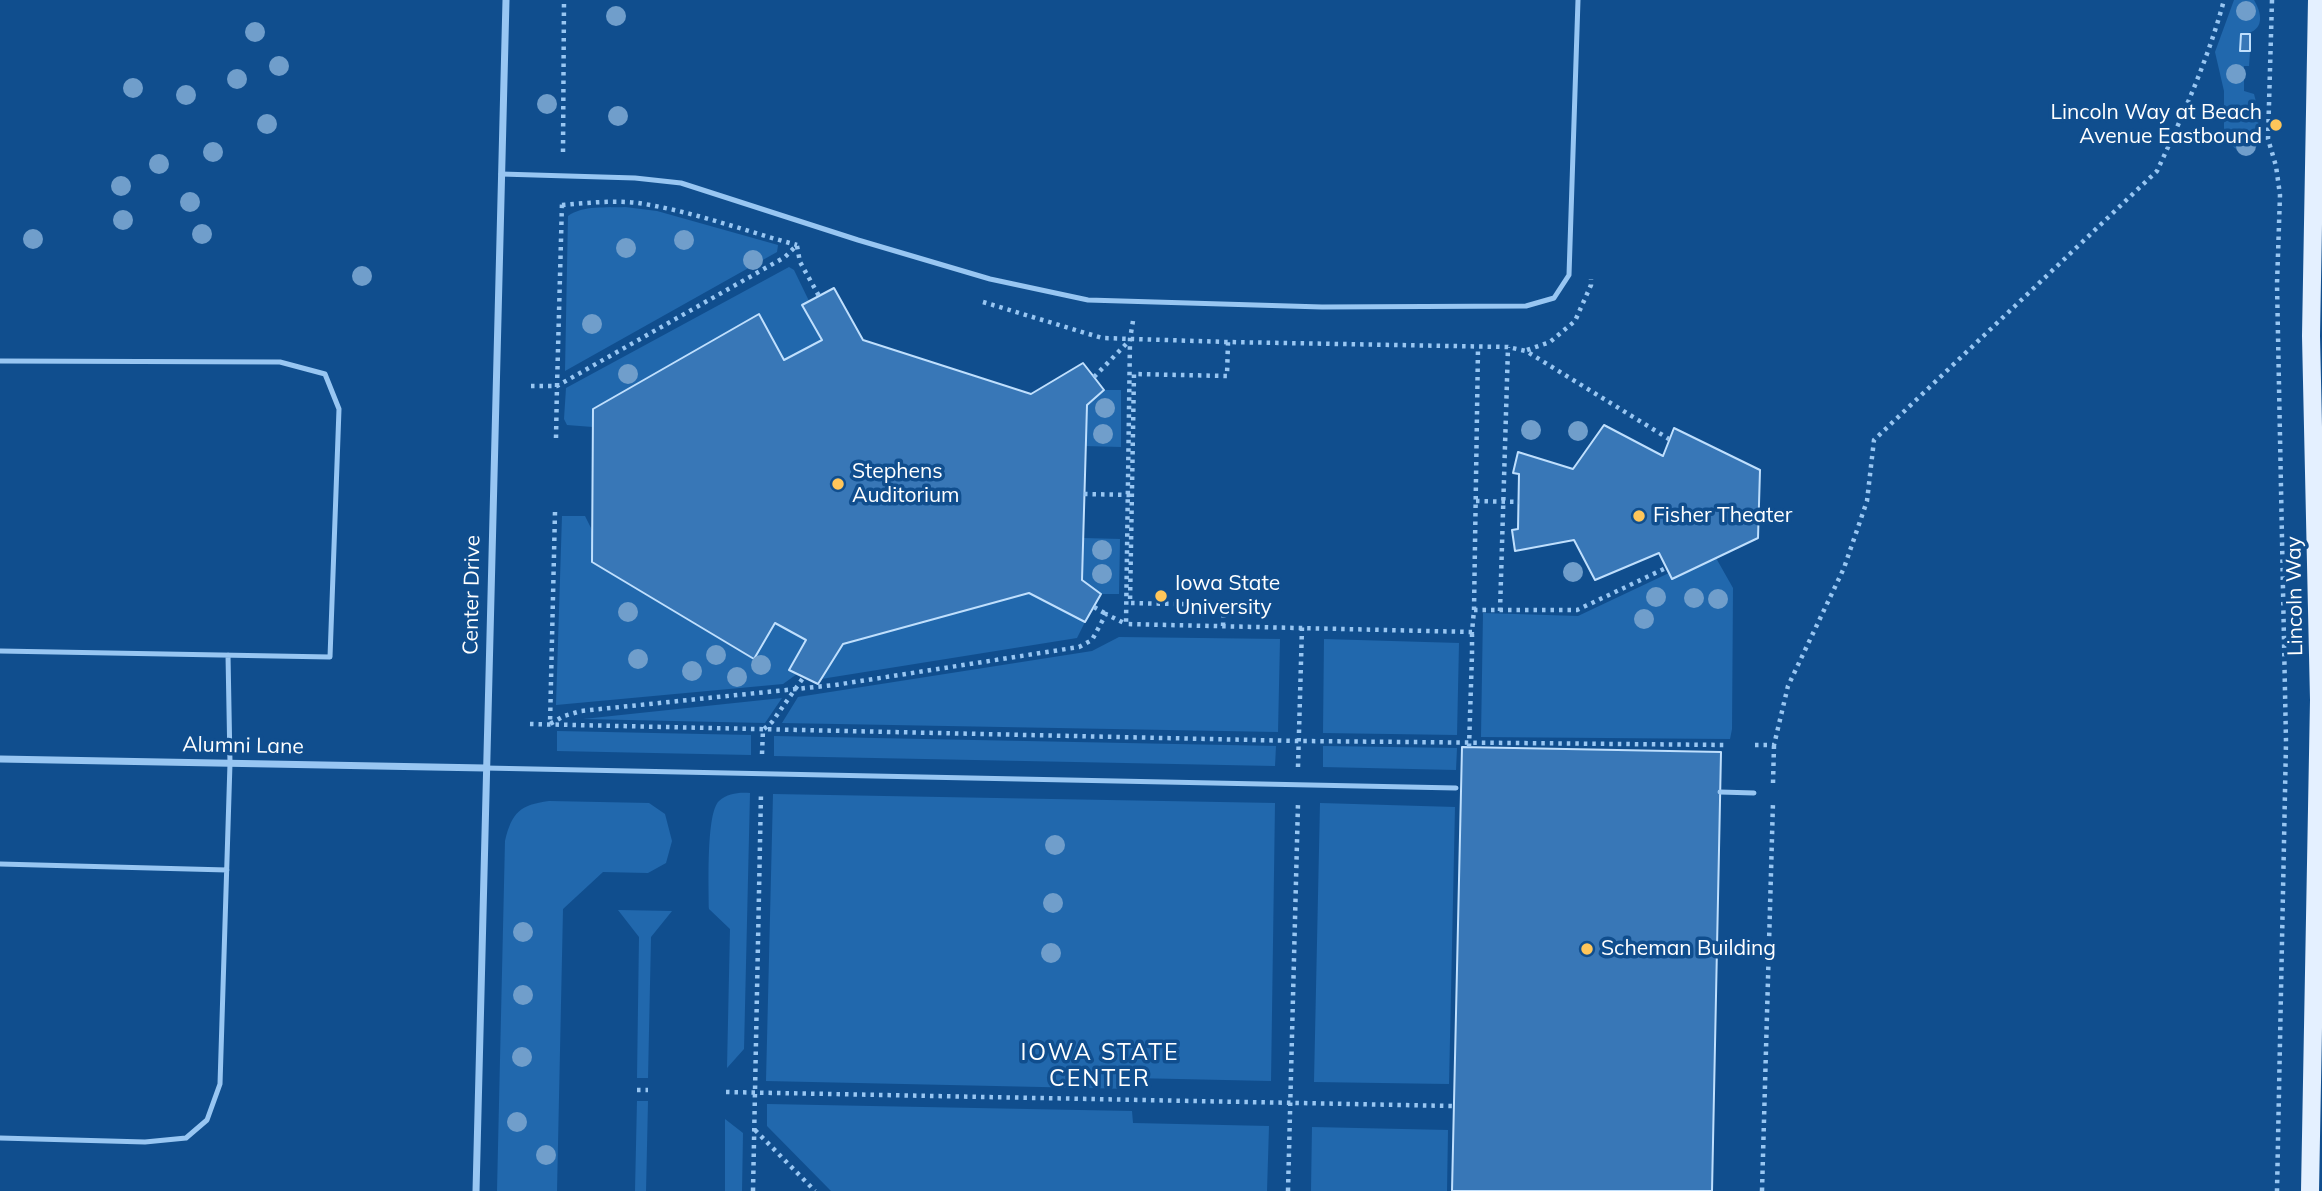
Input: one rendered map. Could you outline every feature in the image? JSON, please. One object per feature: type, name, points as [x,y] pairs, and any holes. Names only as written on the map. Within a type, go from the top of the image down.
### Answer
[{"type":"main road","name":"Lincoln Way","points":[[2310,1191],[2319,700],[2311,336],[2317,0]]},
{"type":"street","name":"Center Drive","points":[[476,1191],[506,0]]},
{"type":"street","name":"Alumni Lane","points":[[0,759],[485,768]]},
{"type":"lane","points":[[501,174],[635,178],[681,183],[990,279],[1088,300],[1322,307],[1526,306],[1554,298],[1569,275],[1578,0]]},
{"type":"lane","points":[[0,361],[280,362],[325,374],[339,409],[330,657],[0,651]]},
{"type":"lane","points":[[0,1138],[145,1142],[186,1138],[207,1120],[220,1084],[230,764],[228,655]]},
{"type":"lane","points":[[485,768],[1456,788]]},
{"type":"lane","points":[[1720,792],[1754,793]]},
{"type":"lane","points":[[0,864],[227,870]]},
{"type":"path","points":[[563,152],[564,0]]},
{"type":"path","points":[[1762,1191],[1774,746],[1788,686],[1844,568],[1867,501],[1874,440],[2157,171],[2190,100],[2215,36],[2224,0]]},
{"type":"path","points":[[2272,0],[2268,139],[2276,166],[2280,195],[2277,284],[2286,742],[2277,1191]]},
{"type":"path","points":[[556,438],[562,198]]},
{"type":"path","points":[[799,238],[797,245],[800,262],[819,296]]},
{"type":"path","points":[[531,386],[558,386],[785,257],[797,245]]},
{"type":"path","points":[[1094,377],[1130,339],[1126,624]]},
{"type":"path","points":[[1223,626],[1224,605],[1130,603],[1134,374],[1227,376],[1228,342]]},
{"type":"path","points":[[1500,611],[1508,347]]},
{"type":"path","points":[[1469,747],[1478,348]]},
{"type":"path","points":[[1526,351],[1669,439]]},
{"type":"path","points":[[1084,494],[1132,495]]},
{"type":"path","points":[[1476,501],[1519,502]]},
{"type":"path","points":[[550,724],[555,512]]},
{"type":"path","points":[[1474,610],[1577,610],[1666,568]]},
{"type":"path","points":[[1094,607],[1126,624],[1472,632]]},
{"type":"path","points":[[550,724],[581,711],[794,690],[1079,647],[1092,640],[1107,614]]},
{"type":"path","points":[[1298,768],[1302,627]]},
{"type":"path","points":[[762,755],[763,730],[772,722],[803,678]]},
{"type":"path","points":[[530,724],[1299,741],[1728,745]]},
{"type":"path","points":[[1755,745],[1774,746]]},
{"type":"path","points":[[753,1191],[761,791]]},
{"type":"path","points":[[1288,1191],[1298,803]]},
{"type":"path","points":[[637,1090],[648,1090]]},
{"type":"path","points":[[726,1091],[1454,1106]]},
{"type":"path","points":[[755,1130],[815,1191]]},
{"type":"shaded area","points":[[2234,0],[2254,0],[2260,18],[2254,31],[2241,34],[2240,51],[2250,51],[2249,66],[2244,66],[2244,91],[2254,94],[2258,110],[2259,144],[2253,150],[2240,152],[2231,145],[2224,128],[2224,91],[2215,52]]},
{"type":"shaded area","points":[[625,207],[657,211],[778,245],[777,252],[565,371],[568,216],[588,209]]},
{"type":"shaded area","points":[[789,267],[794,270],[809,301],[803,305],[822,340],[784,360],[759,314],[594,409],[593,427],[567,425],[564,419],[566,388]]},
{"type":"shaded area","points":[[1104,390],[1121,390],[1121,447],[1085,446],[1087,405]]},
{"type":"shaded area","points":[[562,516],[585,516],[592,530],[592,562],[753,659],[775,623],[806,640],[789,670],[797,674],[783,684],[556,705]]},
{"type":"shaded area","points":[[1083,538],[1120,539],[1119,594],[1101,594],[1082,580]]},
{"type":"shaded area","points":[[1716,558],[1733,588],[1730,739],[1481,737],[1483,613],[1578,616],[1669,573],[1673,579]]},
{"type":"shaded area","points":[[1029,593],[1085,622],[1077,638],[821,679],[843,644]]},
{"type":"shaded area","points":[[1119,637],[1280,639],[1278,732],[782,723],[798,697],[1092,651]]},
{"type":"shaded area","points":[[1324,639],[1459,643],[1457,735],[1323,733]]},
{"type":"shaded area","points":[[782,698],[765,723],[583,719]]},
{"type":"shaded area","points":[[557,731],[751,735],[751,755],[557,751]]},
{"type":"shaded area","points":[[774,736],[1276,746],[1275,766],[774,756]]},
{"type":"shaded area","points":[[1323,746],[1457,748],[1456,770],[1323,767]]},
{"type":"shaded area","points":[[750,793],[744,1049],[727,1068],[730,929],[709,909],[710,835],[719,801],[726,796]]},
{"type":"shaded area","points":[[773,794],[1275,803],[1271,1081],[1133,1078],[1133,1089],[766,1081]]},
{"type":"shaded area","points":[[549,801],[649,803],[665,814],[672,841],[666,863],[648,873],[603,872],[563,909],[557,1191],[497,1191],[505,841],[511,823],[519,812],[531,805]]},
{"type":"shaded area","points":[[1320,803],[1455,807],[1449,1084],[1314,1082]]},
{"type":"shaded area","points":[[618,910],[672,911],[651,937],[648,1078],[637,1078],[639,937]]},
{"type":"shaded area","points":[[637,1101],[648,1101],[646,1191],[635,1191]]},
{"type":"shaded area","points":[[767,1104],[1132,1111],[1133,1123],[1269,1126],[1267,1191],[831,1191],[767,1126]]},
{"type":"shaded area","points":[[725,1119],[743,1133],[742,1191],[725,1191]]},
{"type":"shaded area","points":[[1312,1127],[1448,1130],[1447,1191],[1311,1191]]},
{"type":"building","points":[[2241,34],[2250,34],[2250,51],[2240,51]]},
{"type":"building","name":"Stephens Auditorium","points":[[834,288],[863,340],[1031,394],[1083,363],[1104,390],[1087,405],[1082,580],[1101,594],[1085,622],[1029,593],[843,644],[818,684],[789,670],[806,640],[775,623],[754,659],[592,562],[593,409],[759,314],[784,360],[822,340],[802,305]]},
{"type":"building","name":"Fisher Theater","points":[[1604,425],[1663,456],[1674,428],[1760,470],[1758,538],[1672,579],[1659,553],[1595,580],[1574,540],[1515,551],[1512,530],[1518,529],[1519,474],[1513,473],[1518,452],[1573,469]]},
{"type":"building","name":"Scheman Building","points":[[1462,747],[1721,752],[1712,1191],[1452,1191]]},
{"type":"place","name":"Lincoln Way at Beach Avenue Eastbound","points":[[2276,125]]},
{"type":"place","name":"Stephens Auditorium","points":[[838,484]]},
{"type":"place","name":"Fisher Theater","points":[[1639,516]]},
{"type":"place","name":"Iowa State University","points":[[1161,596]]},
{"type":"place","name":"Scheman Building","points":[[1587,949]]},
{"type":"district","name":"IOWA STATE CENTER","points":[[1100,1066]]}]
